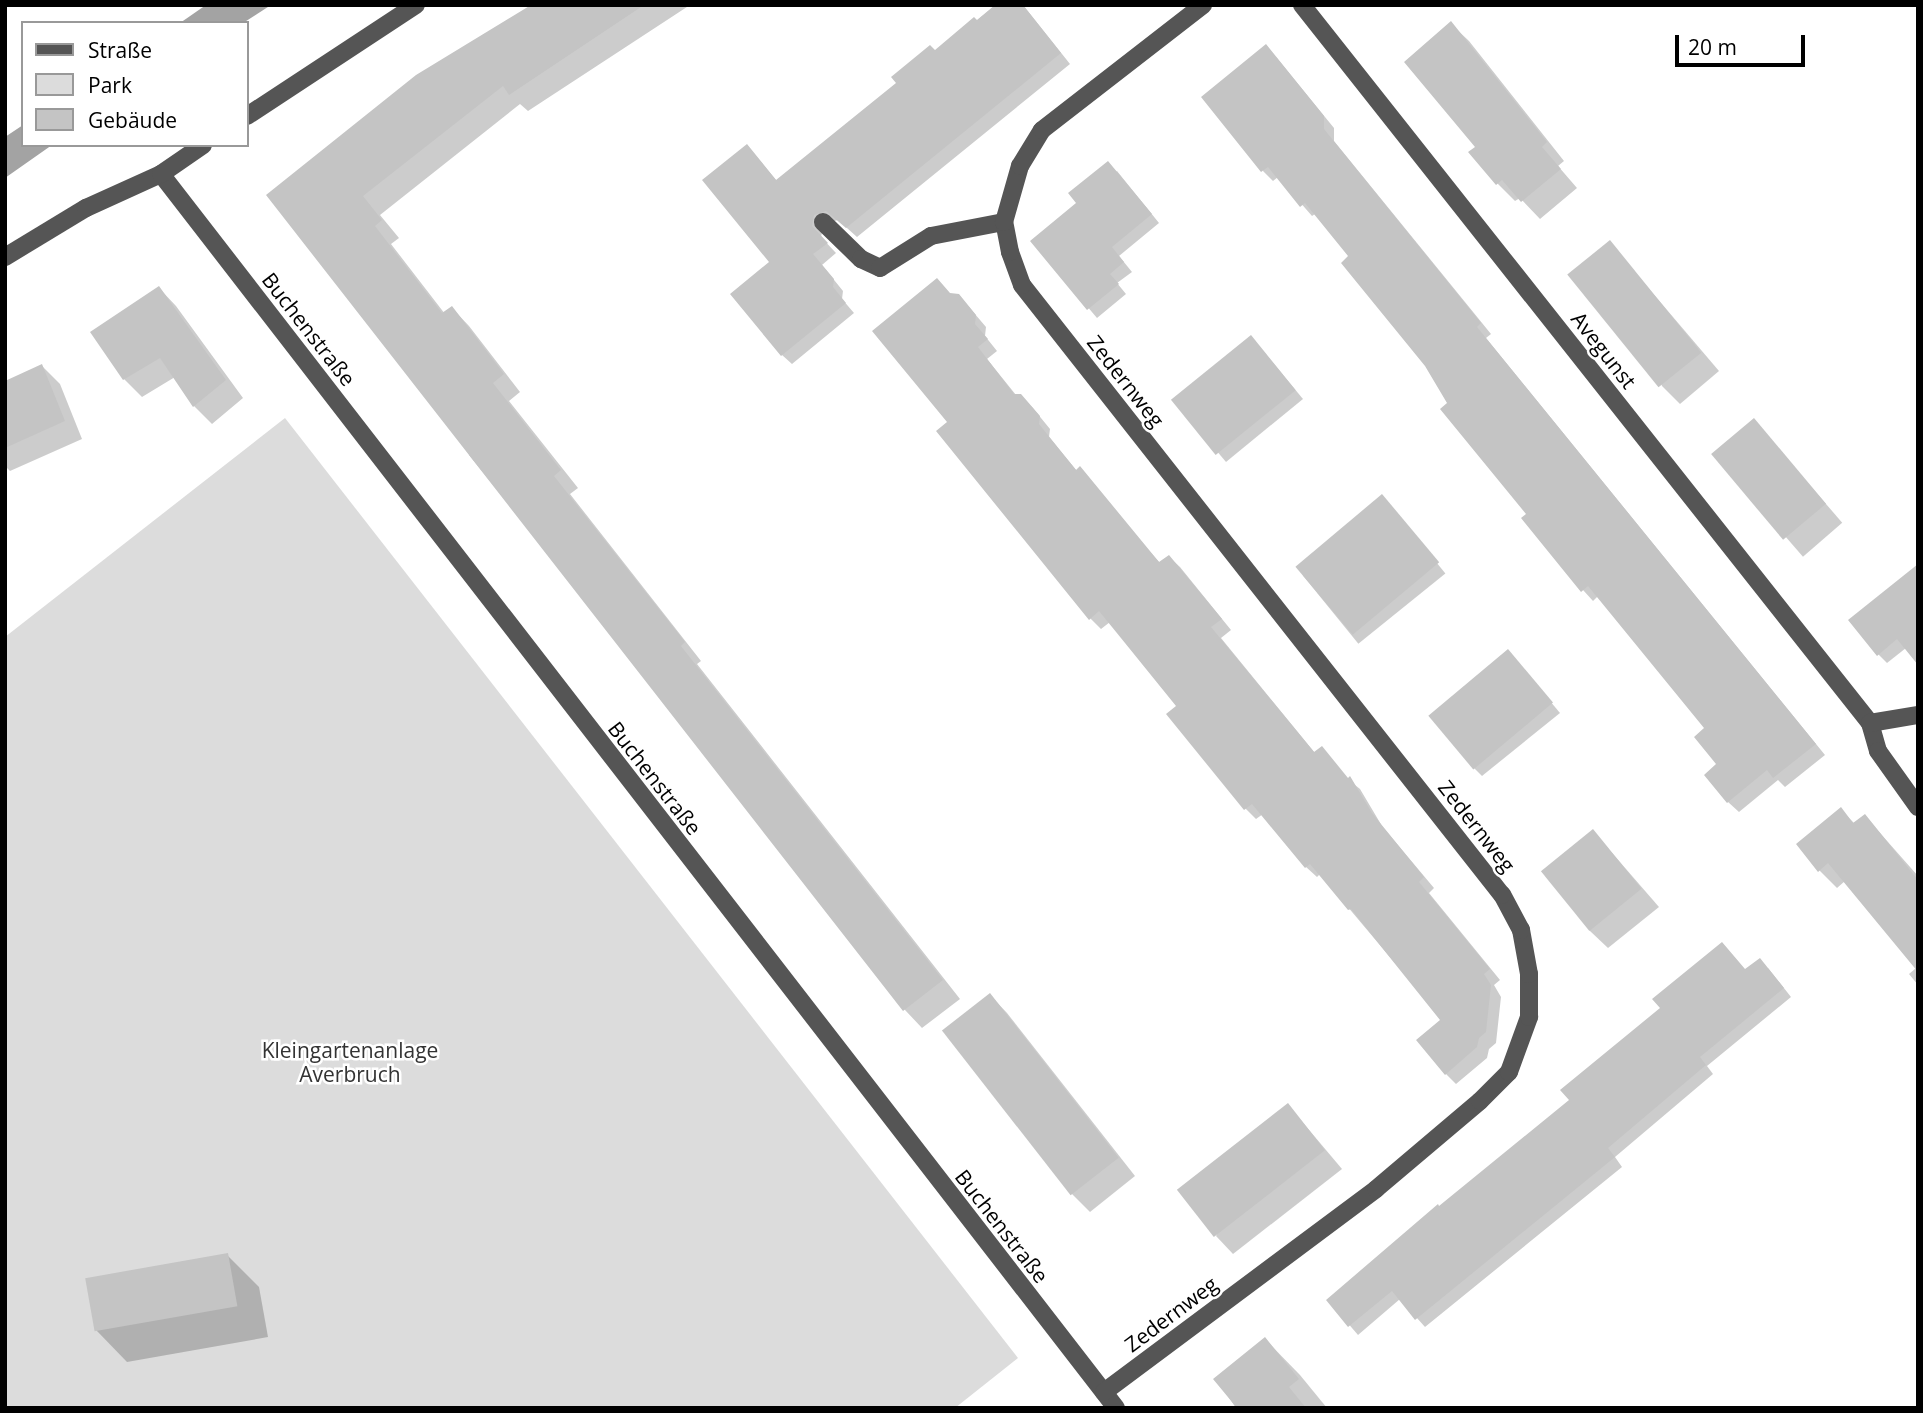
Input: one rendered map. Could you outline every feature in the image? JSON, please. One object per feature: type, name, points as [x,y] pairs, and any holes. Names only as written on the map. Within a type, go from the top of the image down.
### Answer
[{"type":"street","points":[[248,115],[416,5]]},
{"type":"street","points":[[823,222],[861,259],[880,268],[931,236],[1004,222],[1020,166],[1042,130],[1203,5]]},
{"type":"street","name":"Avegunst","points":[[1302,5],[1870,723],[1878,751],[1918,807]]},
{"type":"street","points":[[5,257],[86,208],[161,174],[201,147]]},
{"type":"street","name":"Buchenstraße","points":[[161,174],[1116,1408]]},
{"type":"street","name":"Zedernweg","points":[[1004,222],[1022,285],[1502,895],[1521,930],[1529,974],[1528,1017],[1523,1038],[1509,1072],[1480,1101],[1376,1189],[1104,1392]]},
{"type":"street","points":[[1870,723],[1918,715]]},
{"type":"green space","name":"Kleingartenanlage Averbruch","points":[[285,418],[1018,1358],[955,1408],[5,1408],[5,637]]},
{"type":"shaded area","points":[[206,5],[271,5],[246,21],[183,21]]},
{"type":"shaded area","points":[[21,126],[21,147],[49,147],[5,178],[5,137]]},
{"type":"building","points":[[531,5],[644,5],[509,95],[503,86],[363,196],[382,220],[375,226],[442,313],[452,306],[504,374],[493,383],[561,470],[554,476],[685,642],[681,646],[943,980],[903,1011],[266,195],[416,75]]},
{"type":"building","points":[[995,5],[1023,5],[1061,53],[846,228],[826,211],[814,215],[812,226],[828,243],[813,254],[834,279],[833,287],[846,303],[781,356],[730,294],[769,262],[702,180],[747,144],[776,180],[896,83],[891,77],[930,45],[935,50],[974,17],[977,20]]},
{"type":"building","points":[[1451,21],[1547,142],[1542,147],[1561,169],[1521,202],[1502,180],[1496,185],[1468,152],[1475,147],[1404,62]]},
{"type":"building","points":[[1266,44],[1324,116],[1324,129],[1481,323],[1477,327],[1816,744],[1773,778],[1767,770],[1727,803],[1704,775],[1716,764],[1694,737],[1704,728],[1588,586],[1581,592],[1521,518],[1526,514],[1440,409],[1447,403],[1425,366],[1341,263],[1348,256],[1305,203],[1300,207],[1268,167],[1261,172],[1201,97]]},
{"type":"building","points":[[1108,161],[1152,214],[1112,247],[1124,262],[1110,274],[1119,284],[1087,310],[1030,241],[1076,203],[1068,193]]},
{"type":"building","points":[[1610,240],[1701,353],[1659,387],[1567,275]]},
{"type":"building","points":[[937,278],[950,293],[959,294],[976,315],[975,324],[988,339],[978,347],[1014,394],[1021,394],[1040,416],[1039,424],[1076,470],[1080,466],[1159,562],[1169,555],[1222,619],[1211,627],[1314,752],[1322,746],[1348,778],[1350,776],[1372,813],[1424,877],[1419,882],[1490,969],[1484,974],[1491,985],[1486,1032],[1479,1038],[1477,1047],[1445,1075],[1416,1040],[1440,1020],[1351,909],[1348,910],[1310,864],[1305,868],[1252,804],[1244,810],[1166,714],[1176,706],[1099,611],[1089,620],[936,431],[947,422],[872,331]]},
{"type":"building","points":[[159,286],[226,380],[193,407],[160,358],[123,380],[90,332]]},
{"type":"building","points":[[1251,335],[1296,390],[1216,455],[1171,400]]},
{"type":"building","points":[[42,364],[65,421],[5,448],[5,381]]},
{"type":"building","points":[[1754,418],[1826,504],[1783,540],[1711,454]]},
{"type":"building","points":[[1382,494],[1439,562],[1353,635],[1295,567]]},
{"type":"building","points":[[1918,564],[1918,665],[1897,639],[1877,656],[1848,620]]},
{"type":"building","points":[[1508,649],[1553,703],[1473,769],[1428,716]]},
{"type":"building","points":[[1841,807],[1853,823],[1865,814],[1918,880],[1918,972],[1828,863],[1818,872],[1796,844]]},
{"type":"building","points":[[1593,829],[1641,889],[1589,931],[1541,871]]},
{"type":"building","points":[[1722,942],[1745,969],[1760,958],[1784,988],[1700,1057],[1706,1065],[1608,1148],[1615,1157],[1415,1320],[1392,1291],[1348,1327],[1326,1300],[1438,1204],[1439,1206],[1569,1100],[1560,1090],[1660,1008],[1652,999]]},
{"type":"building","points":[[990,993],[1119,1158],[1071,1195],[942,1031]]},
{"type":"building","points":[[1288,1103],[1325,1150],[1214,1237],[1177,1190]]},
{"type":"building","points":[[228,1253],[237,1306],[95,1331],[85,1278]]},
{"type":"building","points":[[1265,1337],[1299,1379],[1289,1387],[1306,1408],[1237,1408],[1213,1379]]}]
